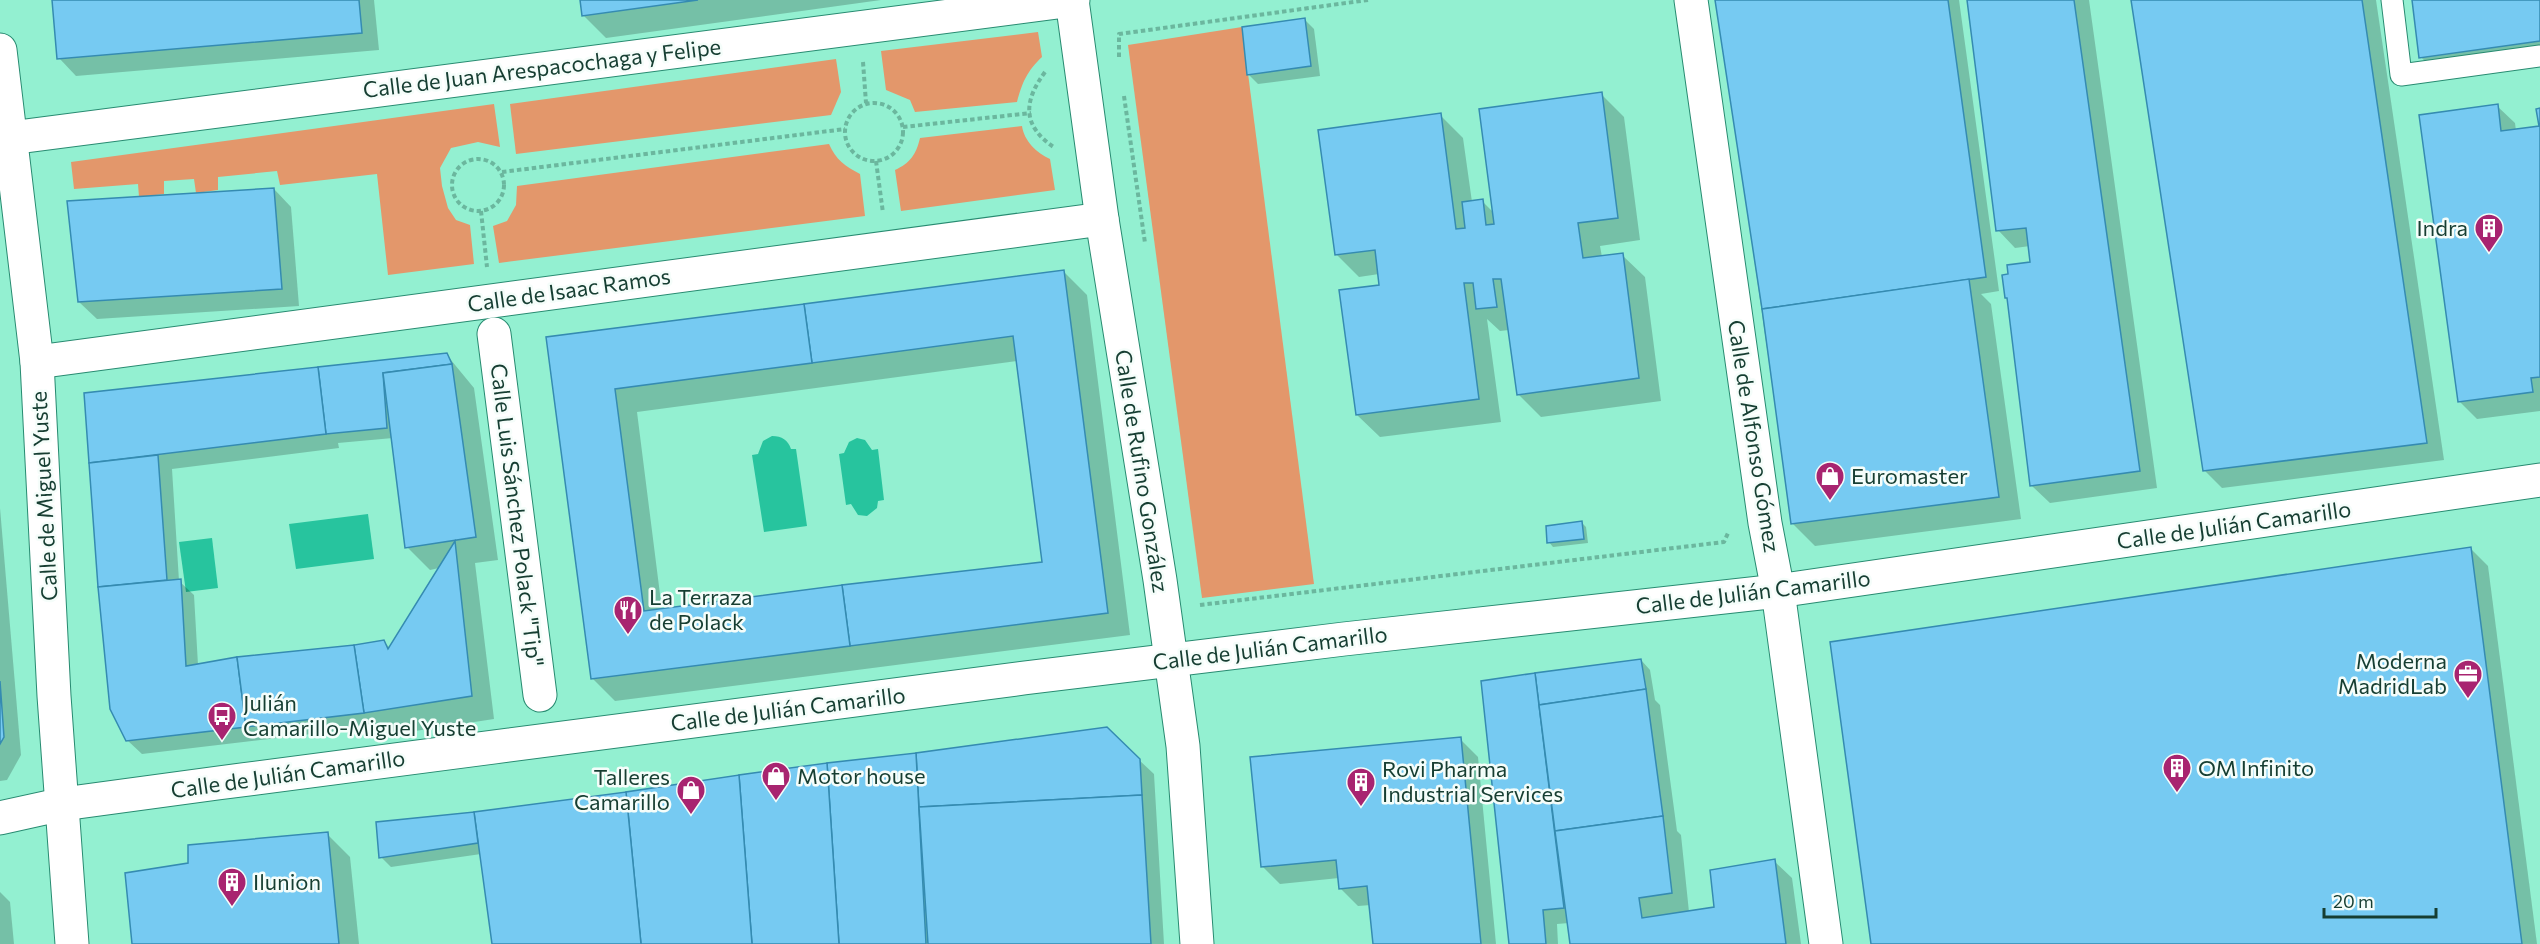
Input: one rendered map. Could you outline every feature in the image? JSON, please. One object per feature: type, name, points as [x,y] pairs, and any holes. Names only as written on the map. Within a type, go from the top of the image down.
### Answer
[{"type":"street","name":"Calle de Juan Arespacochaga y Felipe","points":[[10,138],[1072,0]]},
{"type":"street","name":"Calle de Rufino González","points":[[1072,0],[1102,219],[1160,580],[1183,746],[1197,944]]},
{"type":"street","name":"Calle de Alfonso Gómez","points":[[1691,0],[1765,523],[1778,591],[1826,944]]},
{"type":"street","name":"Calle de Miguel Yuste","points":[[0,50],[37,362],[54,696],[72,944]]},
{"type":"street","name":"Calle de Isaac Ramos","points":[[37,362],[1102,219]]},
{"type":"street","name":"Calle Luis Sánchez Polack \"Tip\"","points":[[494,334],[540,695]]},
{"type":"street","name":"Calle de Julián Camarillo","points":[[0,818],[63,804],[1024,678],[1368,636],[1778,591],[2540,481]]},
{"type":"lane","points":[[2392,0],[2401,75],[2540,56]]},
{"type":"path","points":[[1119,57],[1119,34],[1368,0]]},
{"type":"path","points":[[862,59],[866,103]]},
{"type":"path","points":[[1051,68],[1036,85],[1028,102],[1032,128],[1044,141],[1056,149]]},
{"type":"path","points":[[876,102],[894,110],[903,127],[903,137],[894,153],[885,159],[876,161],[866,160],[850,148],[845,129],[851,113],[866,103],[876,102]]},
{"type":"path","points":[[903,127],[1031,113]]},
{"type":"path","points":[[502,172],[845,129]]},
{"type":"path","points":[[481,158],[489,161],[502,172],[505,181],[502,198],[496,204],[481,211],[464,207],[453,194],[453,176],[457,168],[472,159],[481,158]]},
{"type":"path","points":[[876,161],[884,220]]},
{"type":"path","points":[[481,211],[488,274]]},
{"type":"path","points":[[1142,216],[1146,251]]},
{"type":"path","points":[[1192,606],[1724,542],[1729,526]]},
{"type":"shaded area","points":[[1242,27],[1314,584],[1202,598],[1128,45]]},
{"type":"shaded area","points":[[1038,32],[1042,57],[1032,67],[1017,102],[915,112],[910,100],[886,90],[881,51]]},
{"type":"shaded area","points":[[836,59],[841,92],[831,115],[516,154],[510,104]]},
{"type":"shaded area","points":[[494,104],[500,147],[478,142],[451,148],[440,168],[448,208],[456,220],[470,225],[474,264],[388,275],[377,174],[280,185],[277,171],[218,177],[218,190],[196,193],[194,179],[164,181],[164,194],[139,197],[138,184],[74,189],[71,162]]},
{"type":"shaded area","points":[[1022,126],[1025,137],[1032,146],[1050,159],[1055,190],[901,211],[895,170],[912,158],[920,138]]},
{"type":"shaded area","points":[[829,144],[842,162],[860,174],[865,216],[499,263],[493,226],[507,221],[516,205],[517,186]]},
{"type":"shaded area","points":[[772,436],[782,438],[791,449],[796,449],[807,526],[764,532],[752,455],[758,454],[763,441]]},
{"type":"shaded area","points":[[857,438],[865,440],[872,450],[878,449],[884,500],[878,501],[877,508],[867,516],[858,515],[851,504],[846,505],[839,454],[844,453],[849,442]]},
{"type":"shaded area","points":[[368,514],[374,559],[296,569],[289,524]]},
{"type":"shaded area","points":[[212,538],[218,588],[186,592],[179,542]]},
{"type":"building","points":[[52,0],[359,0],[362,33],[57,59]]},
{"type":"building","points":[[580,0],[698,0],[582,16]]},
{"type":"building","points":[[1715,0],[1948,0],[1986,277],[1762,309]]},
{"type":"building","points":[[1967,0],[2074,0],[2140,471],[2030,486],[2007,298],[2005,298],[2002,275],[2008,274],[2007,265],[2030,262],[2026,228],[1996,231]]},
{"type":"building","points":[[2131,0],[2362,0],[2427,443],[2203,471]]},
{"type":"building","points":[[2412,0],[2540,0],[2540,41],[2419,58]]},
{"type":"building","points":[[1305,18],[1311,66],[1247,75],[1242,27]]},
{"type":"building","points":[[1602,92],[1618,218],[1578,223],[1583,258],[1623,253],[1639,378],[1517,395],[1501,279],[1493,279],[1497,307],[1476,309],[1473,283],[1464,283],[1479,399],[1356,415],[1339,290],[1379,285],[1375,250],[1335,255],[1318,130],[1441,113],[1456,229],[1465,228],[1462,202],[1483,199],[1486,225],[1494,224],[1479,109]]},
{"type":"building","name":"Indra","points":[[2498,104],[2501,131],[2539,126],[2536,109],[2540,108],[2540,377],[2531,378],[2533,392],[2458,402],[2419,115]]},
{"type":"building","points":[[274,188],[282,289],[78,302],[67,201]]},
{"type":"building","points":[[1064,270],[1108,613],[850,646],[842,585],[1042,562],[1013,336],[812,363],[804,304]]},
{"type":"building","points":[[1969,279],[1999,497],[1791,524],[1762,309]]},
{"type":"building","points":[[804,304],[812,363],[615,389],[644,611],[842,585],[850,646],[591,679],[546,337]]},
{"type":"building","points":[[447,353],[452,364],[383,373],[387,428],[326,434],[318,367]]},
{"type":"building","points":[[452,364],[476,537],[405,548],[383,373]]},
{"type":"building","points":[[318,367],[326,434],[89,463],[84,393]]},
{"type":"building","points":[[158,455],[167,580],[98,587],[89,463]]},
{"type":"building","points":[[1582,521],[1584,539],[1547,543],[1546,526]]},
{"type":"building","points":[[455,541],[472,696],[364,713],[354,645],[384,640],[388,649]]},
{"type":"building","name":"OM Infinito","points":[[2471,547],[2522,944],[1871,944],[1830,642]]},
{"type":"building","points":[[181,579],[186,666],[237,657],[246,727],[126,741],[110,709],[98,587]]},
{"type":"building","points":[[354,645],[364,713],[246,727],[237,657]]},
{"type":"building","points":[[1641,659],[1646,689],[1539,705],[1535,673]]},
{"type":"building","points":[[1535,673],[1564,908],[1543,910],[1546,944],[1509,944],[1481,681]]},
{"type":"building","points":[[0,681],[4,737],[0,744]]},
{"type":"building","points":[[1646,689],[1663,816],[1555,831],[1539,705]]},
{"type":"building","points":[[1107,727],[1140,759],[1142,795],[919,807],[916,753]]},
{"type":"building","name":"Rovi Pharma Industrial Services","points":[[1461,737],[1481,944],[1373,944],[1367,886],[1339,889],[1336,860],[1261,867],[1250,757]]},
{"type":"building","points":[[916,753],[926,944],[839,944],[827,763]]},
{"type":"building","points":[[827,763],[839,944],[752,944],[739,775]]},
{"type":"building","points":[[739,775],[752,944],[641,944],[626,792]]},
{"type":"building","points":[[626,792],[641,944],[492,944],[474,812]]},
{"type":"building","points":[[1142,795],[1151,944],[928,944],[919,807]]},
{"type":"building","points":[[474,812],[478,843],[379,858],[376,822]]},
{"type":"building","points":[[1663,816],[1672,893],[1639,898],[1642,918],[1714,907],[1710,870],[1775,859],[1786,944],[1570,944],[1555,831]]},
{"type":"building","name":"Ilunion","points":[[328,832],[339,944],[132,944],[125,873],[188,863],[188,845]]},
{"type":"place","name":"Indra","points":[[2489,254]]},
{"type":"place","name":"Euromaster","points":[[1830,502]]},
{"type":"place","name":"La Terraza de Polack","points":[[628,636]]},
{"type":"place","name":"Moderna MadridLab","points":[[2468,700]]},
{"type":"place","name":"Julián Camarillo-Miguel Yuste","points":[[222,742]]},
{"type":"place","name":"OM Infinito","points":[[2177,794]]},
{"type":"place","name":"Motor house","points":[[776,802]]},
{"type":"place","name":"Rovi Pharma Industrial Services","points":[[1361,808]]},
{"type":"place","name":"Talleres Camarillo","points":[[691,816]]},
{"type":"place","name":"Ilunion","points":[[232,908]]}]
